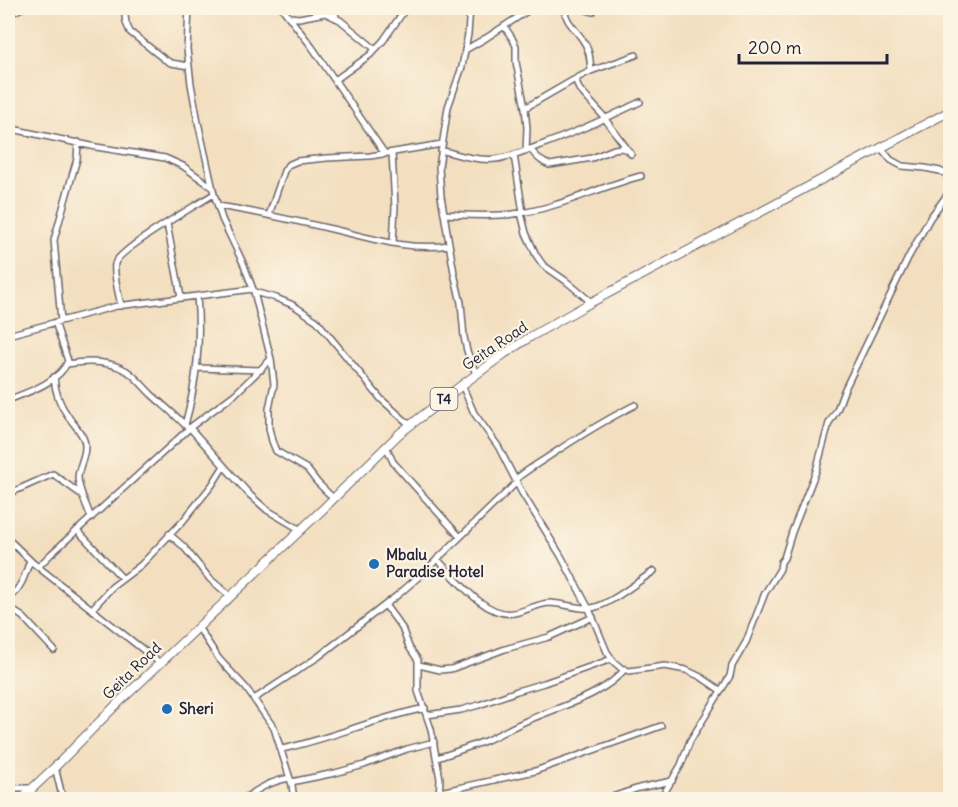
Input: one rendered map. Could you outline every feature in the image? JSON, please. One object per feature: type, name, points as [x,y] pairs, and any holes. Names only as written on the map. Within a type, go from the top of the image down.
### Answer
[{"type":"highway","name":"Geita Road","points":[[20,800],[386,446],[476,374],[530,337],[591,302],[951,111]]},
{"type":"street","points":[[10,12],[22,8]]},
{"type":"street","points":[[124,8],[129,32],[171,63],[189,66]]},
{"type":"street","points":[[189,8],[186,49],[212,187],[222,219],[241,257],[253,290],[271,359],[274,384],[269,409],[269,428],[272,441],[276,451],[307,469],[333,498]]},
{"type":"street","points":[[282,8],[388,153],[395,207],[393,243]]},
{"type":"street","points":[[335,8],[336,18]]},
{"type":"street","points":[[335,80],[360,64],[383,41],[406,8]]},
{"type":"street","points":[[470,8],[462,67],[448,107],[439,166],[441,196],[461,303],[464,336],[476,374]]},
{"type":"street","points":[[465,50],[532,8]]},
{"type":"street","points":[[564,8],[567,20],[586,44],[591,71]]},
{"type":"street","points":[[580,8],[593,12]]},
{"type":"street","points":[[290,17],[299,18],[325,13],[336,18],[375,49]]},
{"type":"street","points":[[504,26],[516,46],[516,62],[525,108],[528,150],[545,164],[592,158],[614,149],[621,148],[629,152],[606,119],[578,87],[577,78]]},
{"type":"street","points":[[525,108],[591,71],[636,55]]},
{"type":"street","points":[[8,93],[9,129],[165,158],[183,166],[212,187]]},
{"type":"street","points":[[269,215],[284,171],[288,165],[297,161],[442,147],[472,158],[494,159],[514,155],[558,140],[640,102]]},
{"type":"street","points":[[8,400],[32,391],[54,377],[68,361],[58,322],[54,240],[72,176],[78,142]]},
{"type":"street","points":[[882,148],[891,160],[902,166],[940,171],[951,176]]},
{"type":"street","points":[[514,155],[526,233],[536,255],[543,265],[591,302]]},
{"type":"street","points":[[444,214],[522,213],[552,206],[641,176]]},
{"type":"street","points":[[660,800],[681,765],[690,741],[730,676],[732,666],[746,642],[765,593],[780,569],[816,471],[829,423],[844,391],[930,218],[951,191]]},
{"type":"street","points":[[121,306],[114,263],[130,246],[214,194]]},
{"type":"street","points":[[218,206],[421,248],[449,245]]},
{"type":"street","points":[[8,218],[8,229]]},
{"type":"street","points":[[167,223],[181,298]]},
{"type":"street","points":[[8,335],[90,312],[121,306],[253,290],[293,304],[317,321],[381,399],[410,425]]},
{"type":"street","points":[[188,428],[197,368],[200,327],[197,296]]},
{"type":"street","points":[[38,567],[188,428],[235,394],[271,359]]},
{"type":"street","points":[[67,364],[79,362],[106,364],[117,366],[127,372],[188,428],[250,495],[267,510],[301,530]]},
{"type":"street","points":[[197,368],[261,370]]},
{"type":"street","points":[[54,377],[61,406],[84,441],[84,456],[80,464],[78,479],[91,518]]},
{"type":"street","points":[[462,385],[474,413],[498,446],[522,493],[561,556],[612,659],[621,668],[629,671],[665,666],[686,670],[720,690]]},
{"type":"street","points":[[254,699],[344,639],[386,605],[437,559],[528,470],[596,426],[635,405]]},
{"type":"street","points":[[386,446],[393,462],[460,537]]},
{"type":"street","points":[[92,609],[122,579],[141,565],[183,521],[201,500],[224,466]]},
{"type":"street","points":[[8,494],[53,474],[83,495]]},
{"type":"street","points":[[77,530],[122,579]]},
{"type":"street","points":[[169,534],[183,546],[210,579],[230,596]]},
{"type":"street","points":[[8,538],[38,567],[160,663]]},
{"type":"street","points":[[437,559],[476,599],[489,609],[502,614],[512,614],[551,603],[589,609],[614,598],[654,571]]},
{"type":"street","points":[[8,598],[14,594],[23,580],[30,560]]},
{"type":"street","points":[[386,605],[402,628],[409,647],[418,660],[418,691],[434,742],[440,779],[439,797]]},
{"type":"street","points":[[8,607],[23,617],[54,650]]},
{"type":"street","points":[[418,665],[440,670],[451,669],[549,637],[593,617]]},
{"type":"street","points":[[198,627],[219,659],[246,688],[274,728],[291,780],[294,800]]},
{"type":"street","points":[[427,715],[479,705],[612,659]]},
{"type":"street","points":[[437,758],[485,741],[607,686],[625,669]]},
{"type":"street","points":[[282,749],[311,743],[408,711],[425,708]]},
{"type":"street","points":[[431,800],[535,771],[662,726]]},
{"type":"street","points":[[242,800],[266,784],[277,780],[335,773],[434,742]]},
{"type":"street","points":[[55,767],[63,800]]},
{"type":"street","points":[[603,800],[639,788],[672,781]]},
{"type":"street","points":[[8,788],[32,788]]},
{"type":"place","name":"Mbalu Paradise Hotel","points":[[374,564]]},
{"type":"place","name":"Sheri","points":[[167,709]]}]
